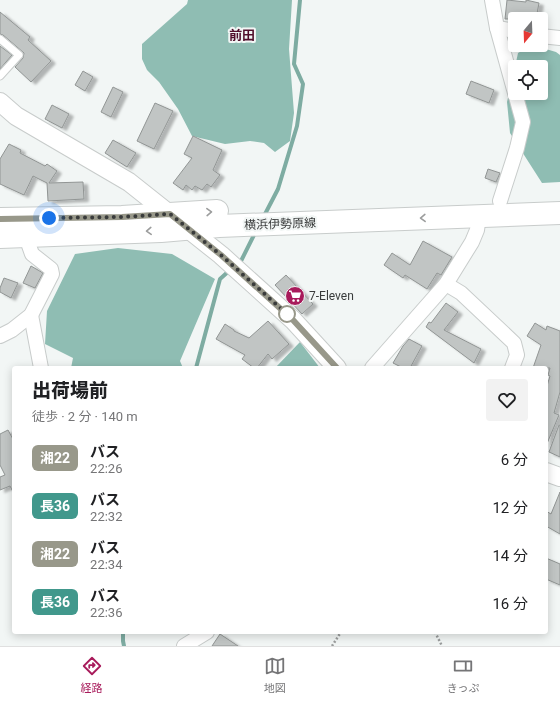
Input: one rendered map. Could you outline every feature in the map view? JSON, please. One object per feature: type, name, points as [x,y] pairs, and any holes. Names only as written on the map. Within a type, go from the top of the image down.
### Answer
[{"type":"main road","name":"横浜伊勢原線","points":[[0,219],[122,217],[560,199]]},
{"type":"main road","name":"横浜伊勢原線","points":[[0,238],[188,228],[560,213]]},
{"type":"street","points":[[492,0],[497,28],[523,122],[517,148],[500,201]]},
{"type":"street","points":[[497,28],[508,30]]},
{"type":"street","points":[[548,37],[560,38]]},
{"type":"street","points":[[0,102],[22,120],[129,182],[188,228],[221,255],[293,320],[335,366]]},
{"type":"street","points":[[374,366],[446,284],[472,242],[477,230],[478,216]]},
{"type":"street","points":[[0,336],[12,330],[31,315],[52,274],[51,269],[32,254],[26,237]]},
{"type":"street","points":[[446,284],[460,293],[514,343],[517,355],[513,366]]},
{"type":"street","points":[[31,315],[41,366]]},
{"type":"street","points":[[548,473],[560,477]]},
{"type":"street","points":[[184,646],[204,634]]},
{"type":"lane","points":[[0,39],[19,55],[0,76]]},
{"type":"path","points":[[332,646],[340,634]]},
{"type":"path","points":[[436,634],[442,646]]},
{"type":"green space","points":[[188,0],[292,0],[289,49],[294,113],[290,141],[275,152],[264,143],[250,141],[225,144],[192,136],[178,109],[159,82],[147,70],[142,59],[142,44],[187,4]]},
{"type":"green space","points":[[548,50],[560,55],[560,182],[542,183],[510,133],[507,102],[508,98],[508,100],[548,100],[548,60],[516,60],[518,53],[548,52]]},
{"type":"green space","points":[[118,248],[172,254],[215,279],[180,361],[182,366],[71,366],[73,358],[45,344],[47,311],[75,254]]},
{"type":"green space","points":[[300,342],[318,366],[277,366]]},
{"type":"building","points":[[507,0],[526,2],[526,0],[539,3],[537,12],[508,12],[508,19],[505,19]]},
{"type":"building","points":[[0,12],[30,37],[28,40],[51,61],[31,82],[15,67],[23,58],[24,53],[0,34]]},
{"type":"building","points":[[0,46],[12,55],[0,69]]},
{"type":"building","points":[[83,71],[93,77],[85,91],[75,85]]},
{"type":"building","points":[[471,81],[494,90],[489,103],[466,94]]},
{"type":"building","points":[[113,87],[123,92],[111,117],[101,112]]},
{"type":"building","points":[[155,103],[173,111],[154,149],[137,141]]},
{"type":"building","points":[[52,105],[69,114],[62,128],[45,119]]},
{"type":"building","points":[[193,136],[222,150],[213,170],[220,175],[211,187],[207,184],[202,190],[195,186],[192,190],[186,185],[183,190],[173,183],[192,158],[184,154]]},
{"type":"building","points":[[113,140],[136,153],[127,167],[105,153]]},
{"type":"building","points":[[9,144],[21,150],[20,153],[45,166],[47,164],[57,171],[49,183],[83,182],[84,199],[48,201],[47,183],[33,176],[24,195],[0,184],[0,159]]},
{"type":"building","points":[[488,169],[500,173],[496,182],[485,178]]},
{"type":"building","points":[[423,241],[452,257],[441,275],[437,273],[427,289],[405,275],[403,278],[384,265],[392,253],[410,265]]},
{"type":"building","points":[[31,266],[43,273],[35,288],[23,283]]},
{"type":"building","points":[[286,275],[313,304],[302,314],[275,285]]},
{"type":"building","points":[[4,278],[18,283],[11,298],[0,292]]},
{"type":"building","points":[[446,303],[458,312],[444,330],[481,349],[474,363],[426,327],[429,322],[431,323]]},
{"type":"building","points":[[268,321],[289,344],[272,359],[268,354],[259,366],[251,366],[242,359],[245,355],[216,339],[225,324],[234,331],[249,338]]},
{"type":"building","points":[[535,323],[546,330],[547,326],[560,331],[560,392],[554,413],[559,415],[548,441],[548,382],[550,376],[548,375],[550,368],[548,368],[548,366],[534,366],[541,345],[527,336]]},
{"type":"building","points":[[409,339],[422,346],[411,366],[399,366],[393,363]]},
{"type":"building","points":[[560,425],[560,457],[549,452]]},
{"type":"building","points":[[8,430],[12,437],[12,490],[10,486],[0,490],[0,477],[5,475],[0,465],[0,434]]},
{"type":"building","points":[[560,492],[560,534],[548,527],[548,512],[551,514]]},
{"type":"building","points":[[548,559],[560,564],[560,585],[548,580]]},
{"type":"building","points":[[220,634],[238,646],[212,646]]},
{"type":"waterway","points":[[263,218],[278,189],[297,126],[303,84],[294,64],[300,0]]},
{"type":"waterway","points":[[237,264],[241,261],[256,231]]},
{"type":"waterway","points":[[197,366],[220,279],[230,270]]},
{"type":"waterway","points":[[123,634],[124,646]]},
{"type":"bus line","name":"湘22","points":[[0,219],[122,217],[170,214],[221,255],[293,320],[335,366]]},
{"type":"place","name":"7-Eleven","points":[[295,296]]},
{"type":"district","name":"前田","points":[[242,35]]},
{"type":"route","points":[[49,218],[122,217],[170,214],[221,255],[287,314]]}]
